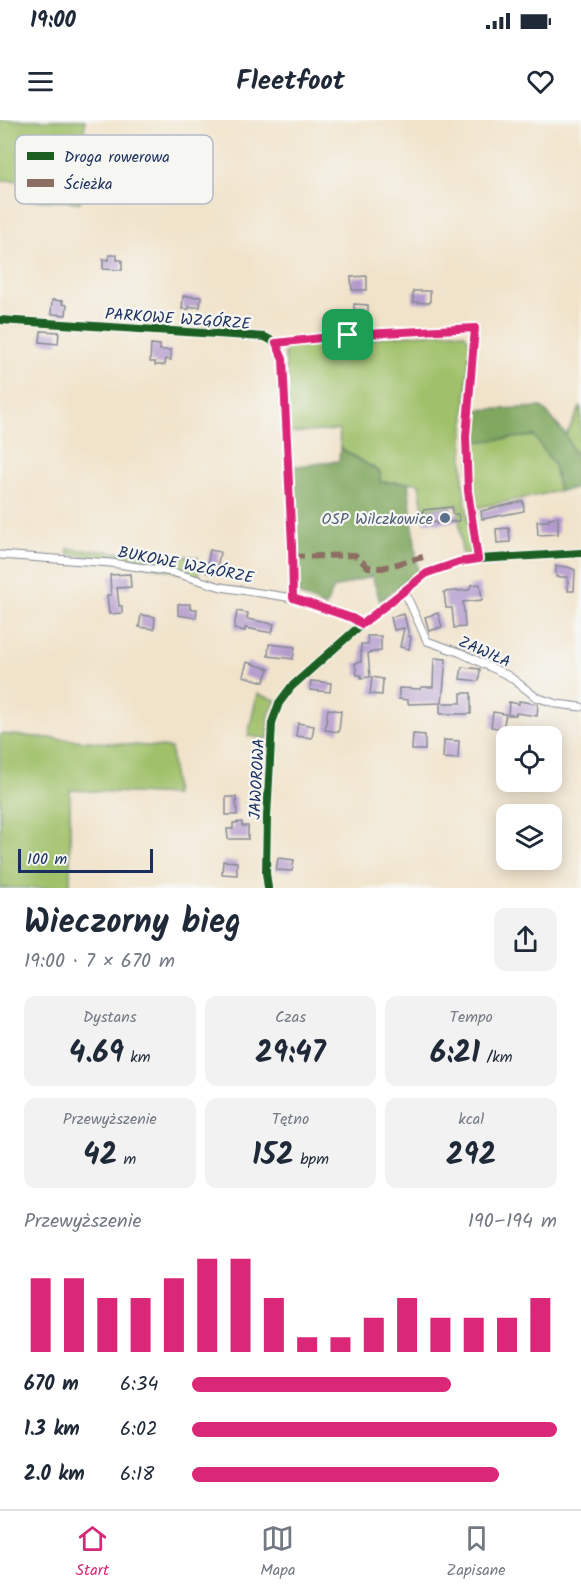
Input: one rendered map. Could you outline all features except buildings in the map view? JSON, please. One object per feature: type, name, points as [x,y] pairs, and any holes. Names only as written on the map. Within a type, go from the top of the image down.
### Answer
[{"type":"street","name":"PARKOWE WZGÓRZE","points":[[0,320],[265,337],[276,343]]},
{"type":"street","points":[[293,598],[283,359],[276,343],[348,335],[475,328],[466,437],[468,491],[478,559]]},
{"type":"street","name":"JAWOROWA","points":[[268,888],[267,817],[272,723],[279,703],[291,687],[362,624],[427,573],[459,562],[478,559],[581,553]]},
{"type":"street","name":"BUKOWE WZGÓRZE","points":[[0,555],[121,564],[172,572],[221,587],[293,598],[352,618],[362,624]]},
{"type":"street","name":"ZAWIŁA","points":[[404,590],[427,641],[461,653],[502,672],[536,697],[557,704],[581,707]]},
{"type":"green space","points":[[0,120],[85,120],[84,135],[15,135],[15,180],[0,180]]},
{"type":"green space","points":[[453,332],[465,334],[470,343],[463,440],[463,482],[472,549],[472,552],[467,555],[462,553],[458,505],[423,510],[419,483],[380,482],[380,472],[340,448],[339,430],[288,433],[284,347],[357,338],[373,340],[383,337]]},
{"type":"green space","points":[[581,406],[581,451],[574,453],[566,435]]},
{"type":"green space","points":[[542,407],[566,435],[581,464],[581,488],[559,491],[554,465],[534,436],[470,442],[474,410]]},
{"type":"green space","points":[[534,436],[554,465],[559,491],[475,508],[470,469],[470,442]]},
{"type":"green space","points":[[340,448],[380,472],[380,482],[408,483],[418,571],[380,601],[372,576],[334,588],[325,607],[298,594],[291,467],[339,461]]},
{"type":"green space","points":[[68,549],[198,557],[199,577],[127,561],[68,554]]},
{"type":"green space","points":[[257,694],[276,700],[269,714],[268,739],[248,736]]},
{"type":"green space","points":[[0,734],[171,748],[175,795],[70,790],[70,888],[0,888]]},
{"type":"marked path","points":[[292,557],[355,555],[368,567],[382,568],[423,557]]},
{"type":"cycle path","points":[[0,320],[265,337],[276,343],[283,359],[293,598]]},
{"type":"cycle path","points":[[268,888],[267,817],[272,723],[279,703],[291,687],[362,624],[427,573],[459,562],[478,559],[581,553]]},
{"type":"place","name":"OSP Wilczkowice","points":[[445,518]]},
{"type":"route","points":[[475,328],[466,437],[468,491],[478,559],[459,562],[427,573],[362,624],[352,618],[293,598],[283,359],[276,343],[348,335],[475,328]]}]
